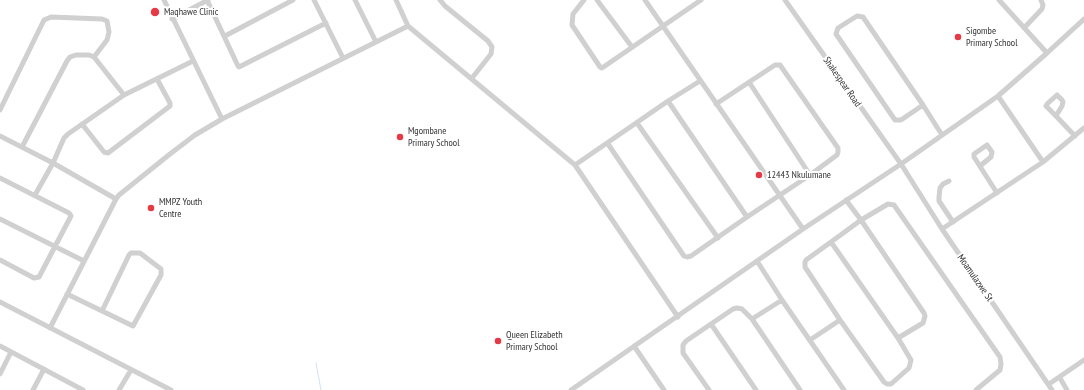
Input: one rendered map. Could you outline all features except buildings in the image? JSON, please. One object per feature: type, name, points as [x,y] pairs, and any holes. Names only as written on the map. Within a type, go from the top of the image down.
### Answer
[{"type":"street","points":[[164,0],[192,61],[222,119]]},
{"type":"street","points":[[172,19],[208,0],[239,67],[326,23]]},
{"type":"street","points":[[224,36],[292,0]]},
{"type":"street","points":[[314,0],[343,58]]},
{"type":"street","points":[[355,0],[376,42]]},
{"type":"street","points":[[396,0],[408,26],[575,165],[678,316]]},
{"type":"street","points":[[440,0],[445,6],[488,41],[492,47],[491,54],[472,78]]},
{"type":"street","points":[[584,0],[573,14],[572,25],[600,67],[603,67],[701,0]]},
{"type":"street","points":[[597,0],[632,47]]},
{"type":"street","points":[[645,0],[803,229]]},
{"type":"street","name":"Shakespear Road","points":[[785,0],[900,164]]},
{"type":"street","points":[[999,0],[1047,53]]},
{"type":"street","points":[[1024,28],[1042,9],[1043,5],[1041,0]]},
{"type":"street","points":[[923,105],[901,120],[895,120],[836,34],[838,28],[857,16],[863,17],[923,105],[942,135]]},
{"type":"street","points":[[0,110],[44,20],[47,18],[107,21],[107,40],[94,58]]},
{"type":"street","points":[[571,390],[998,96],[1084,19]]},
{"type":"street","points":[[50,328],[116,199],[195,135],[222,119],[408,26]]},
{"type":"street","points":[[22,147],[68,59],[76,55],[89,55],[94,58],[124,95]]},
{"type":"street","points":[[34,195],[53,163],[66,136],[124,95],[192,61]]},
{"type":"street","points":[[608,144],[684,256],[691,256],[837,155],[838,148],[780,65],[775,65],[716,104]]},
{"type":"street","points":[[82,124],[104,152],[108,153],[170,106],[170,103],[157,79]]},
{"type":"street","points":[[575,165],[608,144],[668,101],[700,81]]},
{"type":"street","points":[[749,82],[810,175]]},
{"type":"street","points":[[998,96],[1043,162]]},
{"type":"street","points":[[668,101],[747,217]]},
{"type":"street","points":[[1056,116],[1075,136]]},
{"type":"street","points":[[637,123],[718,238]]},
{"type":"street","points":[[942,229],[1043,162],[1084,128]]},
{"type":"street","points":[[0,136],[53,163],[116,199]]},
{"type":"street","name":"Moamulazwe St","points":[[900,164],[942,229],[1052,390]]},
{"type":"street","points":[[980,166],[997,192]]},
{"type":"street","points":[[0,178],[71,215],[71,218],[54,247],[41,275],[36,278],[0,260]]},
{"type":"street","points":[[949,181],[943,184],[940,188],[939,201],[953,222]]},
{"type":"street","points":[[846,200],[862,220],[924,313],[925,316],[923,324],[898,338]]},
{"type":"street","points":[[831,242],[898,338],[911,360],[909,368],[892,384],[887,384],[884,382],[805,267],[805,262],[806,260],[831,242],[862,220],[888,204],[894,205],[1000,356],[1000,370],[976,390]]},
{"type":"street","points":[[0,219],[84,261]]},
{"type":"street","points":[[67,294],[102,311],[133,326],[161,274],[161,269],[140,253],[131,253],[102,311]]},
{"type":"street","points":[[757,261],[844,390]]},
{"type":"street","points":[[752,319],[782,300]]},
{"type":"street","points":[[0,302],[171,390]]},
{"type":"street","points":[[709,390],[684,353],[682,349],[683,345],[686,341],[733,309],[737,308],[742,309],[752,319],[800,390]]},
{"type":"street","points":[[810,340],[840,320]]},
{"type":"street","points":[[711,324],[756,390]]},
{"type":"street","points":[[0,346],[83,390]]},
{"type":"street","points":[[634,346],[664,390]]},
{"type":"street","points":[[0,374],[11,352]]},
{"type":"street","points":[[1049,384],[1060,378],[1084,360]]},
{"type":"street","points":[[33,390],[44,369]]},
{"type":"street","points":[[119,390],[131,370]]},
{"type":"street","points":[[1060,378],[1067,390]]},
{"type":"waterway","points":[[316,363],[321,390]]},
{"type":"place","name":"Maqhawe Clinic","points":[[155,12]]},
{"type":"place","name":"Sigombe Primary School","points":[[958,37]]},
{"type":"place","name":"Mgombane Primary School","points":[[400,137]]},
{"type":"place","name":"12443 Nkulumane","points":[[759,175]]},
{"type":"place","name":"MMPZ Youth Centre","points":[[151,208]]},
{"type":"place","name":"Queen Elizabeth Primary School","points":[[498,341]]}]
